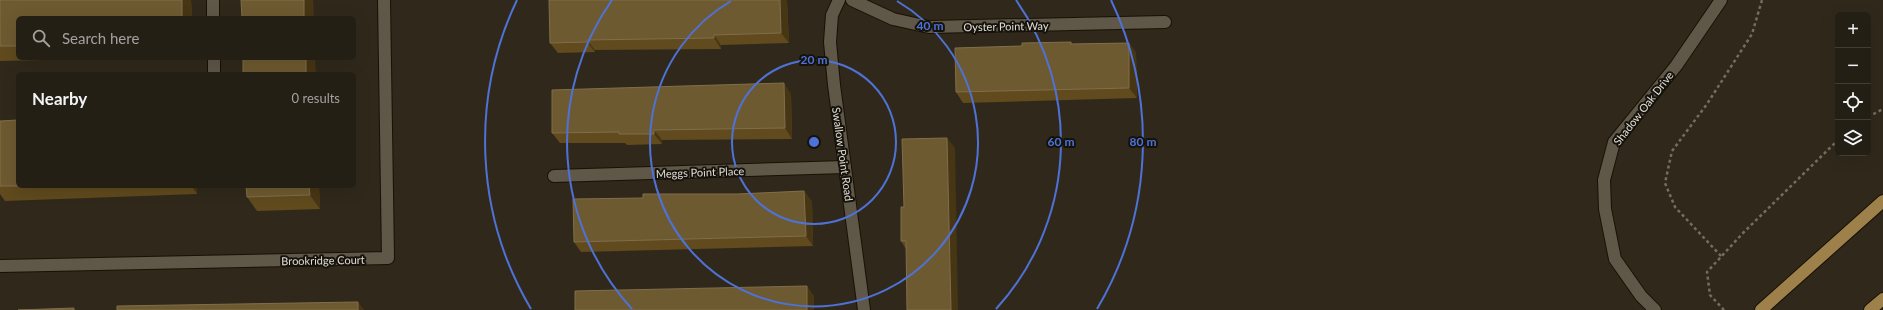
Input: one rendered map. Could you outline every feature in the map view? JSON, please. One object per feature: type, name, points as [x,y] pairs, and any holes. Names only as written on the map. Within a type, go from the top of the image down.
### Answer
[{"type":"main road","points":[[1761,310],[1883,201]]},
{"type":"main road","points":[[1870,310],[1883,299]]},
{"type":"street","points":[[213,0],[213,16]]},
{"type":"street","name":"Brookridge Court","points":[[0,266],[388,258],[384,0]]},
{"type":"street","name":"Swallow Point Road","points":[[839,0],[832,15],[830,42],[845,167],[865,309]]},
{"type":"street","name":"Oyster Point Way","points":[[852,0],[892,19],[929,27],[1165,22]]},
{"type":"street","name":"Shadow Oak Drive","points":[[1655,310],[1641,296],[1615,259],[1605,209],[1604,180],[1614,142],[1676,66],[1721,0]]},
{"type":"street","points":[[214,60],[214,72]]},
{"type":"street","name":"Meggs Point Place","points":[[554,176],[845,167]]},
{"type":"path","points":[[1722,256],[1675,207],[1665,183],[1672,151],[1707,104],[1752,34],[1762,0]]},
{"type":"path","points":[[1871,115],[1883,109]]},
{"type":"path","points":[[1724,310],[1710,295],[1707,272],[1835,143]]},
{"type":"building","points":[[0,0],[182,0],[182,16],[16,16],[16,46],[0,46]]},
{"type":"building","points":[[241,0],[304,0],[304,16],[242,16]]},
{"type":"building","points":[[549,0],[780,0],[781,33],[714,35],[714,38],[587,40],[587,42],[550,43]]},
{"type":"building","points":[[1071,42],[1071,44],[1129,43],[1129,88],[956,92],[955,48],[1022,46],[1022,43]]},
{"type":"building","points":[[243,60],[306,60],[306,72],[243,72]]},
{"type":"building","points":[[784,83],[785,128],[654,130],[654,134],[619,134],[619,132],[552,133],[552,90]]},
{"type":"building","points":[[16,120],[16,186],[0,186],[0,121]]},
{"type":"building","points":[[947,138],[951,310],[907,310],[906,241],[901,241],[901,207],[904,207],[902,139]]},
{"type":"building","points":[[246,188],[309,188],[310,195],[247,197]]},
{"type":"building","points":[[804,191],[806,236],[574,242],[573,199],[643,198],[643,194],[738,194]]},
{"type":"building","points":[[807,286],[807,310],[575,310],[575,291]]},
{"type":"building","points":[[358,302],[358,310],[117,310],[117,306]]},
{"type":"building","points":[[74,308],[74,310],[18,310]]}]
